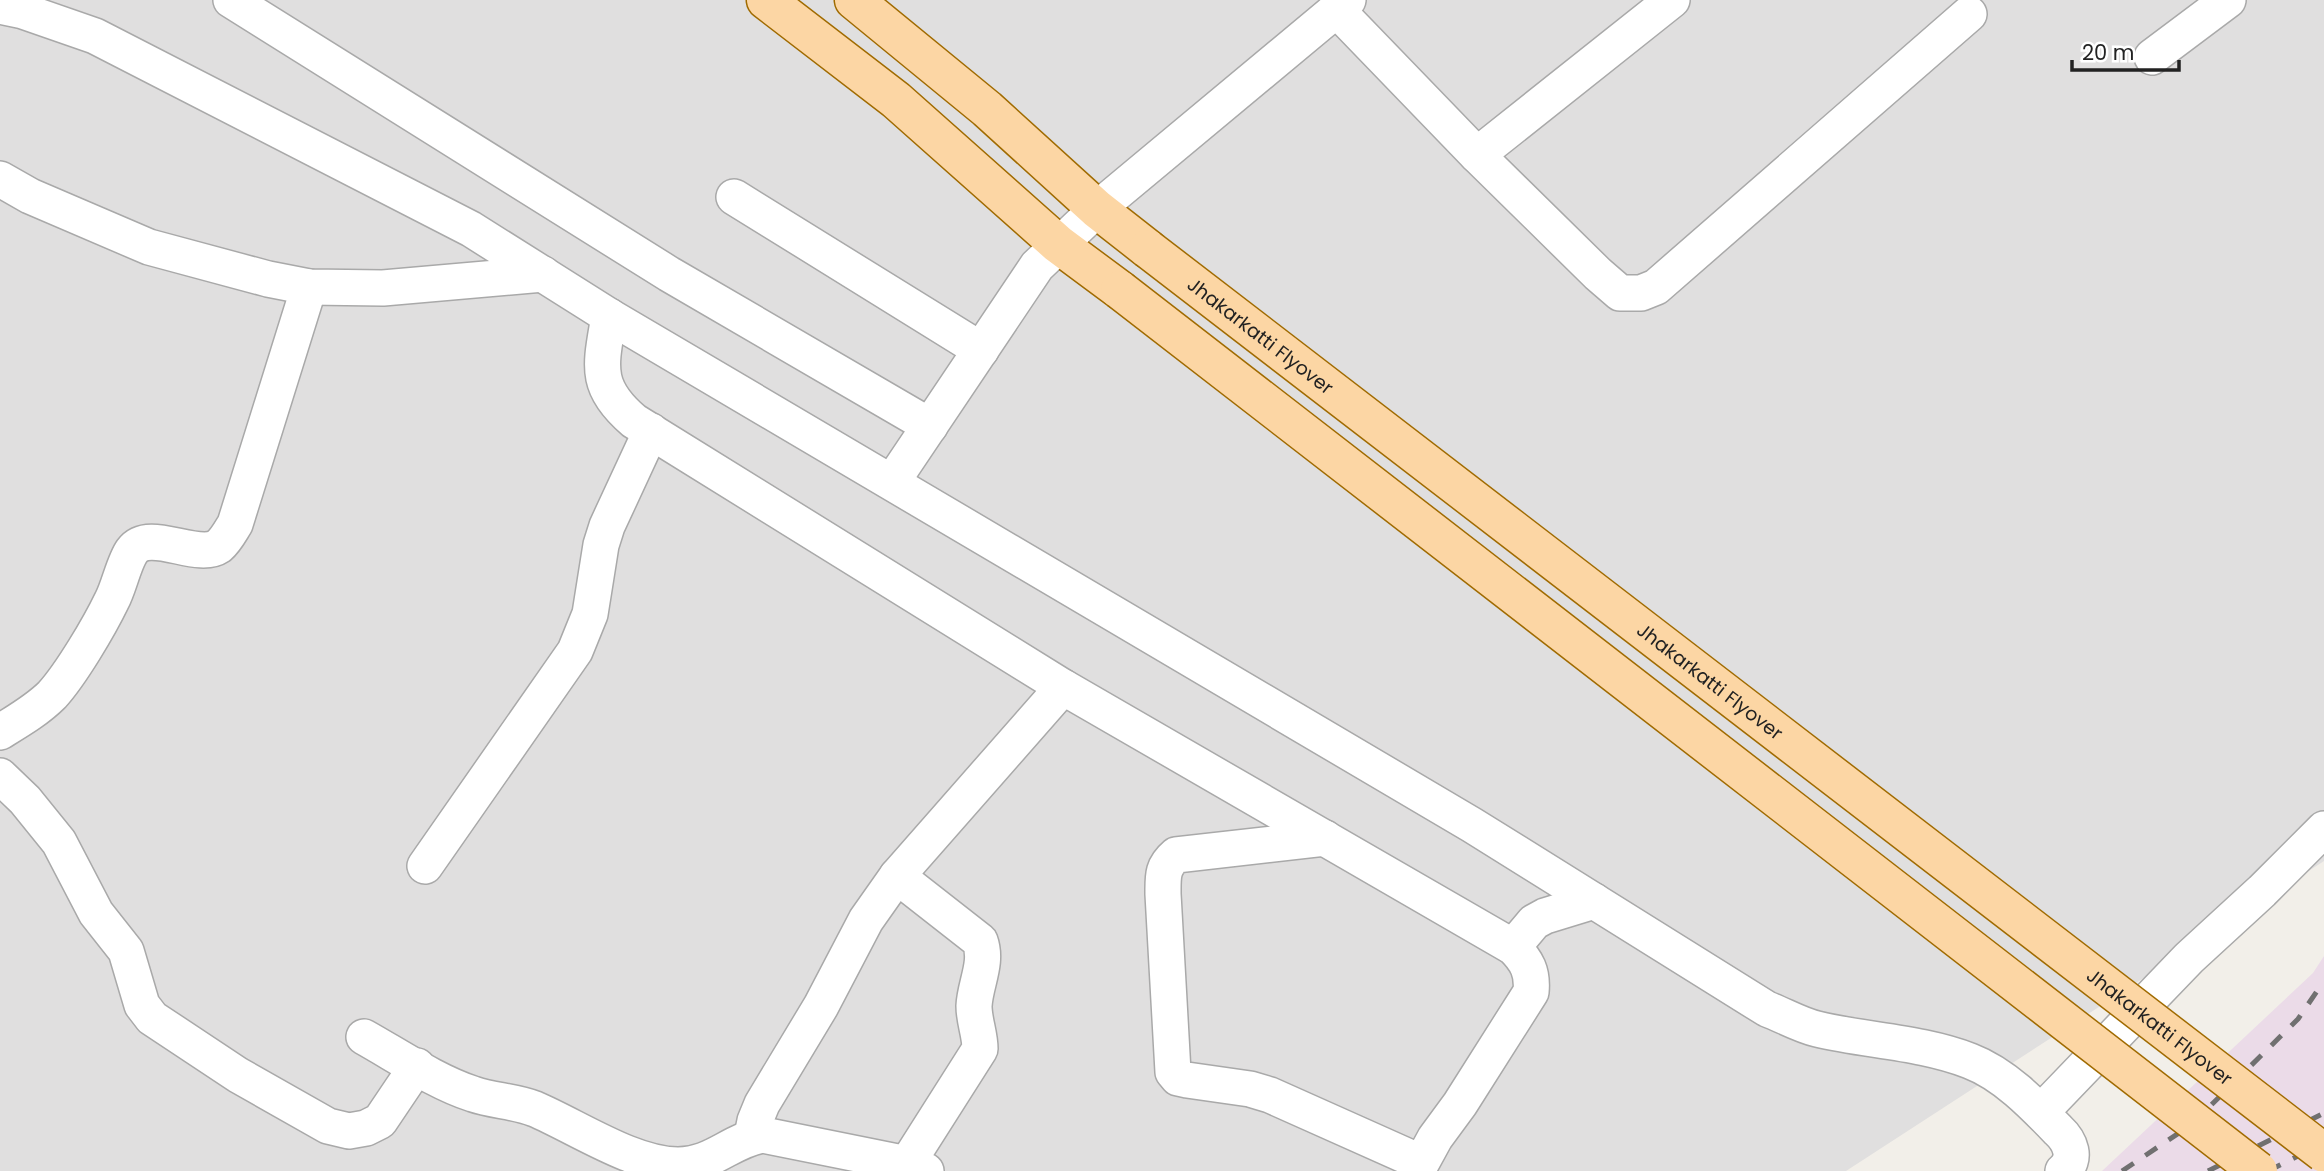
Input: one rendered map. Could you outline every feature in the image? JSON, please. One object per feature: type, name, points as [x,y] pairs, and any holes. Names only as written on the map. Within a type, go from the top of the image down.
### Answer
[{"type":"main road","points":[[766,0],[896,100],[1058,244],[2258,1171]]},
{"type":"main road","name":"Jhakarkatti Flyover","points":[[854,0],[987,109],[1097,209],[2324,1153]]},
{"type":"street","points":[[231,0],[669,274],[930,426]]},
{"type":"street","points":[[1477,155],[1672,0]]},
{"type":"street","points":[[2152,57],[2228,0]]},
{"type":"street","points":[[892,482],[1037,266],[1097,209],[1342,5],[1477,155],[1620,293],[1641,293],[1656,287],[1969,14]]},
{"type":"street","points":[[0,6],[23,11],[95,36],[471,229],[609,316],[1472,825],[1767,1009],[1815,1028],[1939,1051],[1971,1061],[1993,1072],[2041,1112],[2068,1140],[2072,1154],[2068,1167],[2063,1171]]},
{"type":"street","points":[[0,180],[30,196],[149,247],[268,279],[309,287],[383,288],[543,274]]},
{"type":"street","points":[[734,197],[981,350]]},
{"type":"street","points":[[0,732],[32,712],[66,677],[112,602],[132,550],[142,543],[154,542],[202,550],[216,547],[226,539],[234,524],[309,287]]},
{"type":"street","points":[[609,316],[602,360],[605,384],[615,404],[651,431],[1063,688],[1325,838],[1513,947],[1526,960],[1532,979],[1531,992],[1419,1166],[1269,1095],[1250,1089],[1178,1078],[1173,1072],[1163,894],[1167,863],[1176,855],[1325,838]]},
{"type":"street","points":[[425,866],[575,651],[590,614],[601,544],[607,526],[651,431]]},
{"type":"street","points":[[751,1136],[762,1104],[821,1006],[866,920],[897,876],[1063,688]]},
{"type":"street","points":[[0,776],[25,800],[59,842],[96,913],[126,951],[142,1005],[152,1018],[261,1088],[328,1126],[349,1130],[366,1128],[380,1121],[417,1066]]},
{"type":"street","points":[[2041,1112],[2189,958],[2324,829]]},
{"type":"street","points":[[364,1037],[470,1094],[534,1109],[641,1158],[662,1164],[696,1164],[711,1159],[751,1136],[774,1135],[916,1168],[980,1049],[974,1009],[984,952],[980,941],[897,876]]},
{"type":"street","points":[[1513,947],[1534,922],[1594,901]]},
{"type":"shaded area","points":[[0,0],[2324,0],[2324,861],[1846,1171],[0,1171]]},
{"type":"shaded area","points":[[2324,956],[2324,1171],[2102,1171],[2313,973]]},
{"type":"railway","points":[[2122,1171],[2191,1125],[2298,1019],[2324,981]]},
{"type":"railway","points":[[2208,1171],[2324,1113]]},
{"type":"railway","points":[[2268,1171],[2324,1143]]}]
